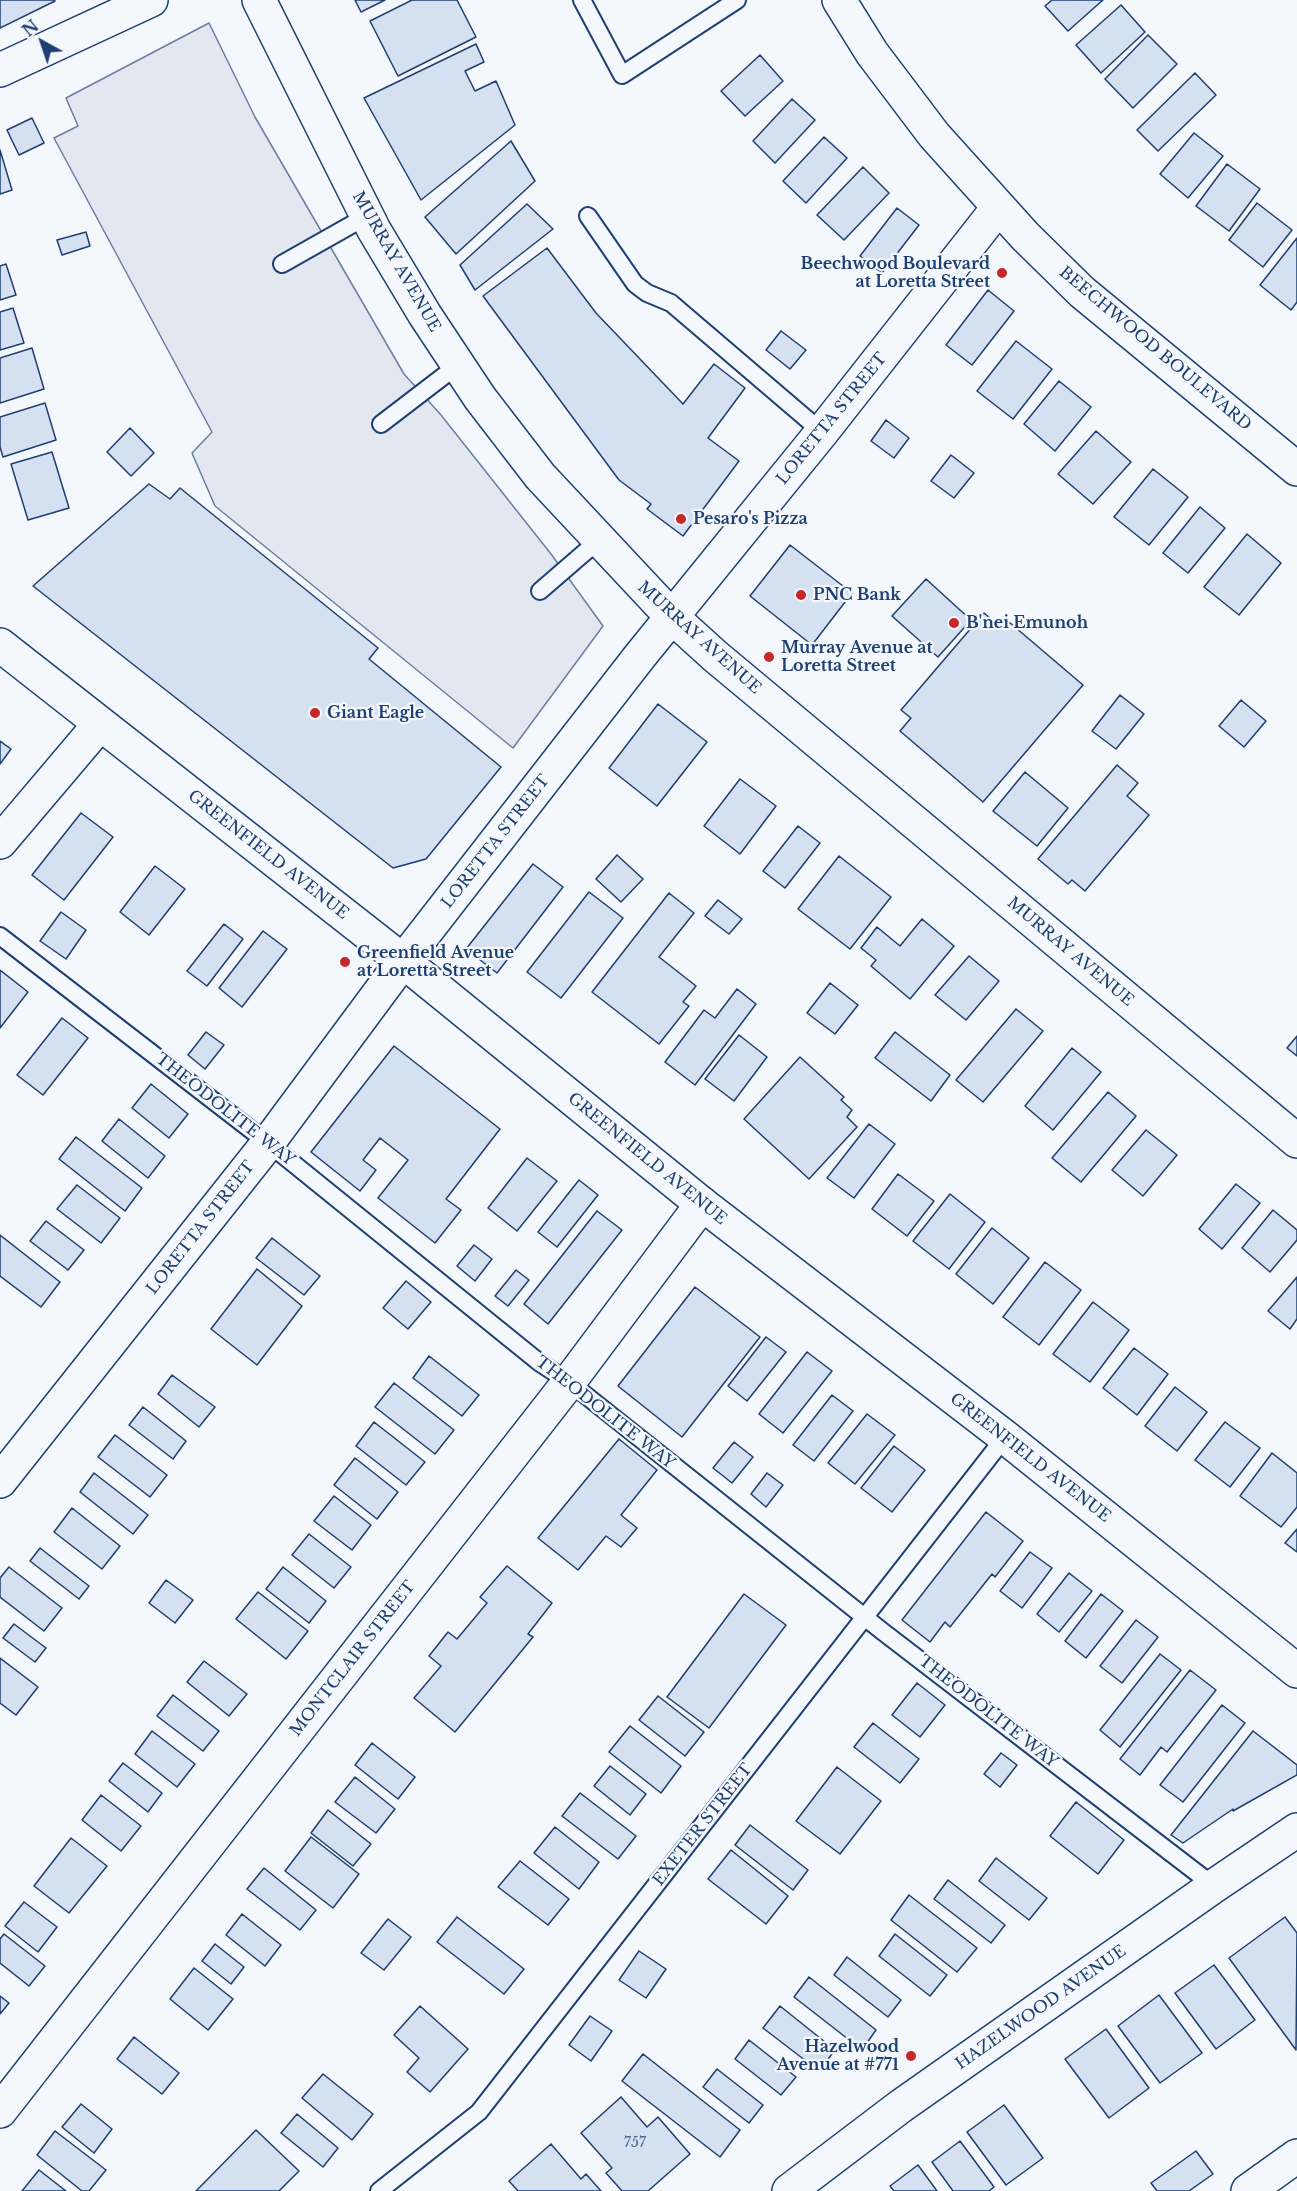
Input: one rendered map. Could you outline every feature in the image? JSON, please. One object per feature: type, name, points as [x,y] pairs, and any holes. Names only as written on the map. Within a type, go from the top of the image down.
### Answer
[{"type":"main road","points":[[0,69],[151,0]]},
{"type":"main road","name":"MURRAY AVENUE","points":[[259,0],[367,216],[425,315],[480,398],[540,476],[672,617],[715,656],[1297,1141]]},
{"type":"main road","name":"BEECHWOOD BOULEVARD","points":[[839,0],[872,53],[934,135],[998,208],[1082,292],[1297,469]]},
{"type":"main road","name":"LORETTA STREET","points":[[0,1481],[268,1143],[403,961],[672,617],[822,432],[998,208]]},
{"type":"main road","name":"GREENFIELD AVENUE","points":[[0,645],[403,961],[702,1204],[1005,1437],[1297,1671]]},
{"type":"main road","points":[[0,842],[100,724]]},
{"type":"main road","name":"MONTCLAIR STREET","points":[[0,2112],[569,1382],[702,1204]]},
{"type":"main road","name":"HAZELWOOD AVENUE","points":[[789,2191],[901,2106],[1297,1830]]},
{"type":"main road","points":[[1248,2191],[1297,2156]]},
{"type":"lane","points":[[582,0],[622,75],[737,0]]},
{"type":"lane","points":[[282,264],[367,216]]},
{"type":"lane","points":[[588,216],[635,284],[647,293],[671,303],[822,432]]},
{"type":"lane","points":[[381,424],[458,365]]},
{"type":"lane","points":[[540,591],[599,540]]},
{"type":"lane","name":"THEODOLITE WAY","points":[[0,936],[268,1143],[540,1363],[569,1382],[865,1617],[1214,1886]]},
{"type":"lane","name":"EXETER STREET","points":[[379,2191],[479,2112],[1005,1437]]},
{"type":"shaded area","points":[[209,23],[255,117],[404,374],[441,415],[551,554],[603,626],[513,748],[215,506],[192,453],[212,432],[54,138],[78,126],[66,98]]},
{"type":"building","points":[[0,0],[54,0],[55,1],[0,28]]},
{"type":"building","points":[[355,0],[385,0],[361,12]]},
{"type":"building","points":[[412,0],[457,0],[476,37],[398,76],[370,21]]},
{"type":"building","points":[[1052,0],[1103,0],[1068,31],[1045,6]]},
{"type":"building","points":[[1121,5],[1145,32],[1101,73],[1076,45]]},
{"type":"building","points":[[1148,35],[1177,64],[1133,108],[1105,79]]},
{"type":"building","points":[[476,44],[484,62],[465,71],[475,91],[496,81],[515,125],[421,200],[364,98]]},
{"type":"building","points":[[760,55],[783,81],[745,116],[721,91]]},
{"type":"building","points":[[1195,73],[1216,95],[1158,151],[1137,130]]},
{"type":"building","points":[[792,99],[815,120],[775,163],[753,141]]},
{"type":"building","points":[[32,118],[44,143],[19,155],[7,130]]},
{"type":"building","points":[[1194,133],[1223,156],[1188,198],[1160,174]]},
{"type":"building","points":[[824,137],[847,158],[806,203],[783,181]]},
{"type":"building","points":[[511,141],[535,181],[456,254],[425,217]]},
{"type":"building","points":[[0,150],[12,190],[0,194]]},
{"type":"building","points":[[1227,164],[1260,189],[1229,231],[1196,206]]},
{"type":"building","points":[[863,167],[889,193],[844,240],[817,215]]},
{"type":"building","points":[[1257,203],[1292,230],[1263,267],[1229,240]]},
{"type":"building","points":[[527,204],[553,229],[475,290],[460,265]]},
{"type":"building","points":[[897,208],[919,225],[882,273],[860,256]]},
{"type":"building","points":[[86,232],[90,246],[62,255],[57,240]]},
{"type":"building","points":[[1297,238],[1297,302],[1291,310],[1260,285]]},
{"type":"building","points":[[547,248],[596,313],[683,404],[714,364],[745,388],[708,438],[739,461],[683,536],[647,509],[651,504],[619,480],[483,296]]},
{"type":"building","points":[[6,264],[16,295],[0,300],[0,266]]},
{"type":"building","points":[[988,290],[1014,311],[972,365],[946,345]]},
{"type":"building","points":[[13,308],[24,343],[0,350],[0,312]]},
{"type":"building","points":[[781,331],[806,350],[790,369],[766,350]]},
{"type":"building","points":[[1016,341],[1052,369],[1013,419],[977,391]]},
{"type":"building","points":[[32,348],[44,389],[0,403],[0,358]]},
{"type":"building","points":[[1059,381],[1091,407],[1055,451],[1024,424]]},
{"type":"building","points":[[45,403],[56,440],[3,457],[0,447],[0,417]]},
{"type":"building","points":[[886,420],[909,438],[894,458],[871,441]]},
{"type":"building","points":[[130,428],[154,453],[131,476],[107,452]]},
{"type":"building","points":[[1096,431],[1131,462],[1093,504],[1058,474]]},
{"type":"building","points":[[52,452],[69,508],[28,520],[11,464]]},
{"type":"building","points":[[951,455],[974,473],[954,498],[931,481]]},
{"type":"building","points":[[1153,469],[1188,497],[1149,545],[1114,517]]},
{"type":"building","name":"Giant Eagle","points":[[149,484],[170,499],[180,488],[378,648],[369,659],[501,767],[426,859],[393,868],[33,586]]},
{"type":"building","points":[[1200,507],[1225,528],[1188,573],[1163,553]]},
{"type":"building","points":[[1247,534],[1281,563],[1239,615],[1204,587]]},
{"type":"building","name":"PNC Bank","points":[[790,545],[852,593],[812,645],[750,596]]},
{"type":"building","points":[[926,579],[971,620],[938,657],[892,616]]},
{"type":"building","points":[[984,613],[1003,629],[1009,622],[1083,685],[983,802],[900,731],[911,718],[901,710]]},
{"type":"building","points":[[1120,695],[1144,714],[1116,749],[1092,731]]},
{"type":"building","points":[[1241,700],[1266,721],[1244,747],[1219,726]]},
{"type":"building","points":[[658,704],[707,742],[657,806],[609,768]]},
{"type":"building","points":[[0,741],[11,749],[0,764]]},
{"type":"building","points":[[1117,765],[1138,783],[1127,796],[1149,815],[1085,891],[1072,880],[1068,884],[1038,859]]},
{"type":"building","points":[[1025,772],[1068,808],[1037,846],[993,811]]},
{"type":"building","points":[[740,779],[776,806],[740,854],[704,826]]},
{"type":"building","points":[[81,813],[113,837],[64,900],[32,875]]},
{"type":"building","points":[[798,826],[820,843],[785,888],[763,871]]},
{"type":"building","points":[[617,855],[643,879],[621,902],[596,879]]},
{"type":"building","points":[[839,856],[891,897],[850,949],[798,909]]},
{"type":"building","points":[[533,864],[563,887],[497,973],[466,949]]},
{"type":"building","points":[[155,866],[185,889],[149,935],[120,912]]},
{"type":"building","points":[[589,892],[623,918],[561,998],[527,972]]},
{"type":"building","points":[[669,893],[694,913],[659,957],[696,986],[683,1002],[689,1006],[659,1044],[592,992]]},
{"type":"building","points":[[718,900],[742,919],[729,934],[705,916]]},
{"type":"building","points":[[61,912],[86,930],[66,959],[40,941]]},
{"type":"building","points":[[922,919],[954,946],[910,999],[871,966],[876,960],[861,948],[877,927],[900,946]]},
{"type":"building","points":[[224,924],[243,939],[207,986],[187,971]]},
{"type":"building","points":[[263,931],[287,949],[242,1007],[219,988]]},
{"type":"building","points":[[969,956],[999,981],[966,1020],[935,995]]},
{"type":"building","points":[[0,970],[28,992],[0,1028]]},
{"type":"building","points":[[830,983],[858,1005],[835,1034],[807,1013]]},
{"type":"building","points":[[737,989],[756,1004],[695,1085],[665,1062],[704,1010],[715,1018]]},
{"type":"building","points":[[1016,1009],[1043,1031],[983,1102],[956,1080]]},
{"type":"building","points":[[62,1018],[88,1038],[43,1095],[17,1075]]},
{"type":"building","points":[[206,1032],[224,1045],[205,1069],[188,1055]]},
{"type":"building","points":[[895,1032],[950,1075],[931,1101],[875,1058]]},
{"type":"building","points":[[739,1035],[767,1057],[734,1101],[705,1079]]},
{"type":"building","points":[[1297,1036],[1297,1056],[1287,1048]]},
{"type":"building","points":[[394,1046],[500,1129],[446,1199],[461,1210],[435,1243],[378,1198],[408,1160],[380,1138],[363,1160],[376,1170],[360,1191],[311,1152]]},
{"type":"building","points":[[1072,1048],[1101,1072],[1053,1130],[1025,1106]]},
{"type":"building","points":[[800,1057],[844,1097],[841,1100],[852,1110],[847,1117],[857,1127],[809,1179],[744,1119]]},
{"type":"building","points":[[151,1084],[188,1114],[169,1138],[132,1108]]},
{"type":"building","points":[[1108,1092],[1136,1116],[1081,1182],[1052,1158]]},
{"type":"building","points":[[119,1119],[165,1156],[148,1178],[102,1141]]},
{"type":"building","points":[[869,1124],[895,1144],[854,1198],[827,1178]]},
{"type":"building","points":[[1146,1130],[1177,1155],[1143,1196],[1112,1170]]},
{"type":"building","points":[[76,1137],[142,1188],[125,1211],[59,1159]]},
{"type":"building","points":[[527,1158],[557,1181],[517,1231],[488,1208]]},
{"type":"building","points":[[898,1174],[934,1201],[907,1236],[872,1209]]},
{"type":"building","points":[[579,1180],[598,1195],[557,1247],[538,1232]]},
{"type":"building","points":[[1236,1184],[1260,1203],[1222,1249],[1199,1229]]},
{"type":"building","points":[[77,1185],[120,1218],[101,1243],[57,1209]]},
{"type":"building","points":[[950,1194],[985,1222],[949,1269],[913,1241]]},
{"type":"building","points":[[1273,1210],[1297,1230],[1297,1240],[1270,1272],[1242,1248]]},
{"type":"building","points":[[597,1211],[622,1230],[548,1324],[524,1304]]},
{"type":"building","points":[[46,1221],[84,1250],[68,1270],[30,1241]]},
{"type":"building","points":[[992,1228],[1029,1258],[993,1304],[956,1274]]},
{"type":"building","points":[[0,1235],[60,1282],[41,1307],[0,1276]]},
{"type":"building","points":[[272,1238],[320,1276],[304,1295],[256,1258]]},
{"type":"building","points":[[474,1245],[492,1259],[475,1281],[457,1266]]},
{"type":"building","points":[[1045,1262],[1081,1290],[1039,1345],[1003,1317]]},
{"type":"building","points":[[257,1269],[302,1306],[257,1365],[211,1329]]},
{"type":"building","points":[[516,1270],[529,1280],[508,1306],[495,1296]]},
{"type":"building","points":[[1297,1277],[1297,1319],[1290,1329],[1268,1311]]},
{"type":"building","points":[[406,1281],[431,1302],[408,1329],[383,1308]]},
{"type":"building","points":[[695,1287],[760,1337],[682,1437],[618,1386]]},
{"type":"building","points":[[1093,1302],[1129,1330],[1090,1382],[1053,1354]]},
{"type":"building","points":[[766,1337],[786,1352],[747,1401],[728,1386]]},
{"type":"building","points":[[1134,1348],[1168,1374],[1137,1415],[1103,1388]]},
{"type":"building","points":[[807,1352],[832,1371],[783,1433],[759,1414]]},
{"type":"building","points":[[429,1356],[479,1395],[462,1416],[413,1378]]},
{"type":"building","points":[[172,1375],[215,1407],[199,1427],[158,1394]]},
{"type":"building","points":[[394,1383],[454,1430],[435,1454],[375,1407]]},
{"type":"building","points":[[1175,1387],[1207,1412],[1177,1451],[1145,1426]]},
{"type":"building","points":[[832,1395],[853,1411],[814,1461],[793,1445]]},
{"type":"building","points":[[143,1407],[186,1441],[173,1459],[129,1425]]},
{"type":"building","points":[[867,1414],[895,1435],[855,1484],[828,1463]]},
{"type":"building","points":[[374,1422],[425,1462],[406,1485],[356,1446]]},
{"type":"building","points":[[1225,1422],[1260,1448],[1230,1487],[1195,1460]]},
{"type":"building","points":[[115,1435],[167,1475],[150,1497],[98,1457]]},
{"type":"building","points":[[619,1439],[657,1470],[621,1515],[637,1528],[621,1547],[606,1536],[578,1570],[538,1538]]},
{"type":"building","points":[[734,1442],[753,1457],[732,1483],[713,1468]]},
{"type":"building","points":[[894,1446],[925,1470],[892,1512],[861,1488]]},
{"type":"building","points":[[1272,1453],[1297,1473],[1297,1507],[1281,1527],[1240,1496]]},
{"type":"building","points":[[355,1458],[398,1492],[377,1519],[334,1485]]},
{"type":"building","points":[[94,1473],[148,1515],[133,1534],[80,1492]]},
{"type":"building","points":[[767,1473],[783,1485],[766,1507],[751,1494]]},
{"type":"building","points":[[334,1496],[371,1525],[352,1550],[314,1521]]},
{"type":"building","points":[[72,1508],[120,1546],[102,1569],[54,1532]]},
{"type":"building","points":[[986,1512],[1023,1541],[995,1577],[992,1574],[950,1627],[945,1622],[930,1642],[902,1620]]},
{"type":"building","points":[[1297,1529],[1297,1552],[1285,1543]]},
{"type":"building","points":[[309,1534],[351,1567],[334,1588],[292,1555]]},
{"type":"building","points":[[40,1548],[89,1586],[79,1599],[30,1561]]},
{"type":"building","points":[[1030,1552],[1052,1568],[1022,1608],[1000,1591]]},
{"type":"building","points":[[507,1566],[552,1603],[528,1634],[533,1637],[455,1732],[414,1698],[441,1666],[429,1656],[448,1632],[457,1639],[487,1603],[480,1597]]},
{"type":"building","points":[[9,1567],[62,1608],[44,1631],[0,1597],[0,1578]]},
{"type":"building","points":[[283,1567],[326,1601],[309,1623],[266,1589]]},
{"type":"building","points":[[1069,1573],[1092,1591],[1059,1632],[1037,1614]]},
{"type":"building","points":[[166,1580],[193,1600],[175,1623],[149,1603]]},
{"type":"building","points":[[258,1592],[308,1631],[286,1659],[236,1619]]},
{"type":"building","points":[[744,1594],[786,1625],[709,1728],[667,1697]]},
{"type":"building","points":[[1101,1594],[1123,1611],[1086,1658],[1065,1641]]},
{"type":"building","points":[[1136,1620],[1158,1637],[1122,1683],[1100,1666]]},
{"type":"building","points":[[14,1624],[46,1648],[35,1662],[3,1638]]},
{"type":"building","points":[[1160,1654],[1181,1670],[1120,1747],[1100,1730]]},
{"type":"building","points":[[0,1658],[38,1687],[16,1715],[0,1703]]},
{"type":"building","points":[[204,1661],[247,1694],[229,1716],[187,1682]]},
{"type":"building","points":[[1190,1670],[1216,1690],[1167,1752],[1161,1747],[1140,1775],[1120,1759]]},
{"type":"building","points":[[917,1683],[945,1705],[920,1737],[892,1715]]},
{"type":"building","points":[[173,1695],[219,1731],[203,1751],[157,1716]]},
{"type":"building","points":[[658,1696],[704,1732],[685,1756],[639,1720]]},
{"type":"building","points":[[1222,1705],[1245,1723],[1183,1802],[1160,1785]]},
{"type":"building","points":[[873,1723],[919,1759],[900,1783],[854,1747]]},
{"type":"building","points":[[630,1726],[681,1766],[661,1793],[609,1752]]},
{"type":"building","points":[[152,1731],[195,1764],[177,1787],[135,1754]]},
{"type":"building","points":[[1253,1731],[1297,1765],[1297,1775],[1233,1811],[1233,1809],[1183,1843],[1171,1835]]},
{"type":"building","points":[[372,1743],[415,1777],[398,1799],[355,1765]]},
{"type":"building","points":[[1001,1753],[1017,1765],[1000,1787],[984,1774]]},
{"type":"building","points":[[123,1763],[162,1793],[148,1812],[109,1781]]},
{"type":"building","points":[[610,1766],[646,1794],[630,1815],[594,1786]]},
{"type":"building","points":[[837,1767],[881,1801],[840,1854],[796,1821]]},
{"type":"building","points":[[355,1777],[395,1809],[376,1833],[335,1802]]},
{"type":"building","points":[[580,1793],[636,1836],[618,1859],[562,1816]]},
{"type":"building","points":[[101,1795],[141,1826],[121,1851],[82,1820]]},
{"type":"building","points":[[1076,1802],[1124,1840],[1098,1874],[1050,1836]]},
{"type":"building","points":[[328,1810],[371,1844],[353,1866],[311,1833]]},
{"type":"building","points":[[750,1825],[808,1870],[793,1890],[735,1845]]},
{"type":"building","points":[[555,1827],[599,1862],[579,1889],[534,1853]]},
{"type":"building","points":[[311,1837],[359,1874],[333,1908],[285,1871]]},
{"type":"building","points":[[71,1838],[107,1866],[69,1913],[34,1886]]},
{"type":"building","points":[[731,1850],[788,1896],[766,1924],[708,1879]]},
{"type":"building","points":[[996,1858],[1047,1898],[1029,1920],[979,1881]]},
{"type":"building","points":[[520,1861],[569,1899],[548,1925],[498,1887]]},
{"type":"building","points":[[264,1868],[316,1910],[300,1930],[247,1889]]},
{"type":"building","points":[[948,1880],[1005,1925],[991,1943],[934,1899]]},
{"type":"building","points":[[909,1895],[977,1948],[957,1972],[891,1920]]},
{"type":"building","points":[[24,1902],[57,1927],[38,1952],[5,1926]]},
{"type":"building","points":[[242,1914],[281,1945],[265,1966],[226,1935]]},
{"type":"building","points":[[457,1917],[524,1969],[504,1994],[437,1942]]},
{"type":"building","points":[[1285,1917],[1297,1933],[1296,2050],[1229,1958]]},
{"type":"building","points":[[388,1919],[411,1937],[384,1970],[361,1953]]},
{"type":"building","points":[[4,1934],[45,1966],[29,1986],[0,1963],[0,1939]]},
{"type":"building","points":[[895,1934],[947,1975],[930,1996],[879,1956]]},
{"type":"building","points":[[215,1944],[244,1967],[231,1984],[202,1961]]},
{"type":"building","points":[[639,1951],[666,1969],[646,1998],[619,1980]]},
{"type":"building","points":[[847,1957],[901,2000],[888,2017],[834,1975]]},
{"type":"building","points":[[1214,1965],[1255,2020],[1216,2049],[1175,1993]]},
{"type":"building","points":[[194,1968],[233,1999],[208,2030],[170,1999]]},
{"type":"building","points":[[809,1977],[876,2030],[862,2050],[794,1997]]},
{"type":"building","points":[[1159,1995],[1202,2053],[1160,2083],[1118,2026]]},
{"type":"building","points":[[0,1996],[9,2003],[0,2014]]},
{"type":"building","points":[[420,2006],[468,2049],[430,2092],[407,2072],[419,2058],[394,2035]]},
{"type":"building","points":[[780,2006],[835,2050],[819,2071],[763,2028]]},
{"type":"building","points":[[590,2016],[612,2031],[591,2061],[569,2045]]},
{"type":"building","points":[[1106,2029],[1149,2088],[1109,2118],[1065,2059]]},
{"type":"building","points":[[134,2037],[179,2073],[162,2094],[117,2059]]},
{"type":"building","points":[[749,2040],[796,2077],[781,2095],[735,2059]]},
{"type":"building","points":[[643,2054],[740,2130],[720,2157],[622,2081]]},
{"type":"building","points":[[717,2069],[763,2105],[749,2123],[703,2087]]},
{"type":"building","points":[[323,2074],[373,2114],[352,2140],[302,2098]]},
{"type":"building","points":[[621,2097],[647,2127],[658,2117],[690,2154],[648,2191],[622,2191],[606,2173],[612,2168],[581,2133]]},
{"type":"building","points":[[81,2104],[112,2129],[94,2153],[62,2127]]},
{"type":"building","points":[[1004,2105],[1043,2158],[1006,2185],[967,2132]]},
{"type":"building","points":[[297,2114],[338,2148],[323,2167],[281,2133]]},
{"type":"building","points":[[256,2130],[299,2171],[279,2191],[196,2191]]},
{"type":"building","points":[[55,2131],[106,2170],[89,2191],[82,2191],[37,2155]]},
{"type":"building","points":[[960,2141],[994,2187],[989,2191],[953,2191],[932,2162]]},
{"type":"building","points":[[551,2144],[581,2179],[586,2174],[601,2191],[518,2191],[509,2181]]},
{"type":"building","points":[[1196,2151],[1213,2174],[1189,2191],[1157,2191],[1151,2183]]},
{"type":"building","points":[[918,2165],[937,2191],[894,2191],[890,2186]]},
{"type":"building","points":[[39,2170],[66,2191],[22,2191]]},
{"type":"place","name":"Beechwood Boulevard at Loretta Street","points":[[1002,273]]},
{"type":"place","name":"Pesaro's Pizza","points":[[681,519]]},
{"type":"place","name":"PNC Bank","points":[[801,595]]},
{"type":"place","name":"B'nei Emunoh","points":[[954,623]]},
{"type":"place","name":"Murray Avenue at Loretta Street","points":[[769,657]]},
{"type":"place","name":"Giant Eagle","points":[[315,713]]},
{"type":"place","name":"Greenfield Avenue at Loretta Street","points":[[345,962]]},
{"type":"place","name":"Hazelwood Avenue at #771","points":[[911,2056]]}]
